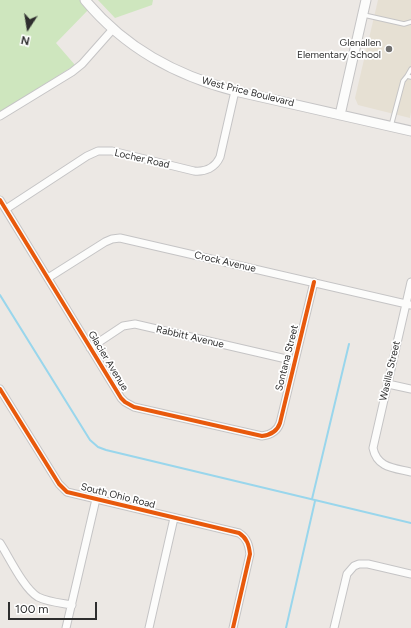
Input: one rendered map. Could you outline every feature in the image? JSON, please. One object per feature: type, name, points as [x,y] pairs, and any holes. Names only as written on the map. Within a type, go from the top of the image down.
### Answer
[{"type":"street","name":"West Price Boulevard","points":[[85,0],[113,29],[137,48],[166,66],[208,84],[411,131]]},
{"type":"street","points":[[340,115],[366,0]]},
{"type":"street","points":[[0,116],[72,72],[82,64],[113,29]]},
{"type":"street","name":"Locher Road","points":[[6,210],[87,156],[98,152],[112,151],[194,171],[210,168],[220,157],[235,91]]},
{"type":"street","name":"Glacier Avenue","points":[[0,200],[121,398],[129,405],[262,436],[270,435]]},
{"type":"street","name":"Crock Avenue","points":[[48,278],[105,242],[120,238],[408,305]]},
{"type":"street","name":"Sontana Street","points":[[270,435],[275,431],[280,423],[314,282]]},
{"type":"street","name":"Wasilla Street","points":[[411,282],[408,305],[373,445],[374,453],[378,460],[387,466],[411,472]]},
{"type":"street","name":"Rabbitt Avenue","points":[[90,348],[123,326],[135,324],[295,361]]},
{"type":"street","points":[[388,384],[411,389]]},
{"type":"street","name":"South Ohio Road","points":[[0,389],[62,488],[70,493],[215,528],[241,535],[245,539],[250,548],[250,554],[233,628]]},
{"type":"street","points":[[66,628],[96,499]]},
{"type":"street","points":[[149,628],[174,518]]},
{"type":"street","points":[[0,543],[30,591],[44,599],[72,605]]},
{"type":"street","points":[[334,628],[348,572],[354,566],[364,563],[411,574]]},
{"type":"lane","points":[[363,14],[404,24],[411,22]]},
{"type":"lane","points":[[391,127],[403,81],[409,77],[411,69]]},
{"type":"shaded area","name":"Glenallen Elementary School","points":[[378,0],[411,0],[410,118],[358,105],[355,98]]},
{"type":"green space","points":[[0,0],[81,0],[89,9],[56,43],[75,65],[0,112]]},
{"type":"green space","points":[[98,0],[153,0],[152,5],[115,18]]},
{"type":"waterway","points":[[0,295],[90,440],[98,447],[411,523]]},
{"type":"waterway","points":[[312,499],[349,344]]},
{"type":"waterway","points":[[286,628],[315,501]]},
{"type":"cycle path","points":[[0,200],[121,398],[134,407],[262,436],[273,432],[277,429],[280,423],[314,282]]},
{"type":"cycle path","points":[[0,389],[59,484],[67,492],[239,533],[246,539],[250,554],[233,628]]},
{"type":"place","name":"Glenallen Elementary School","points":[[389,49]]}]
